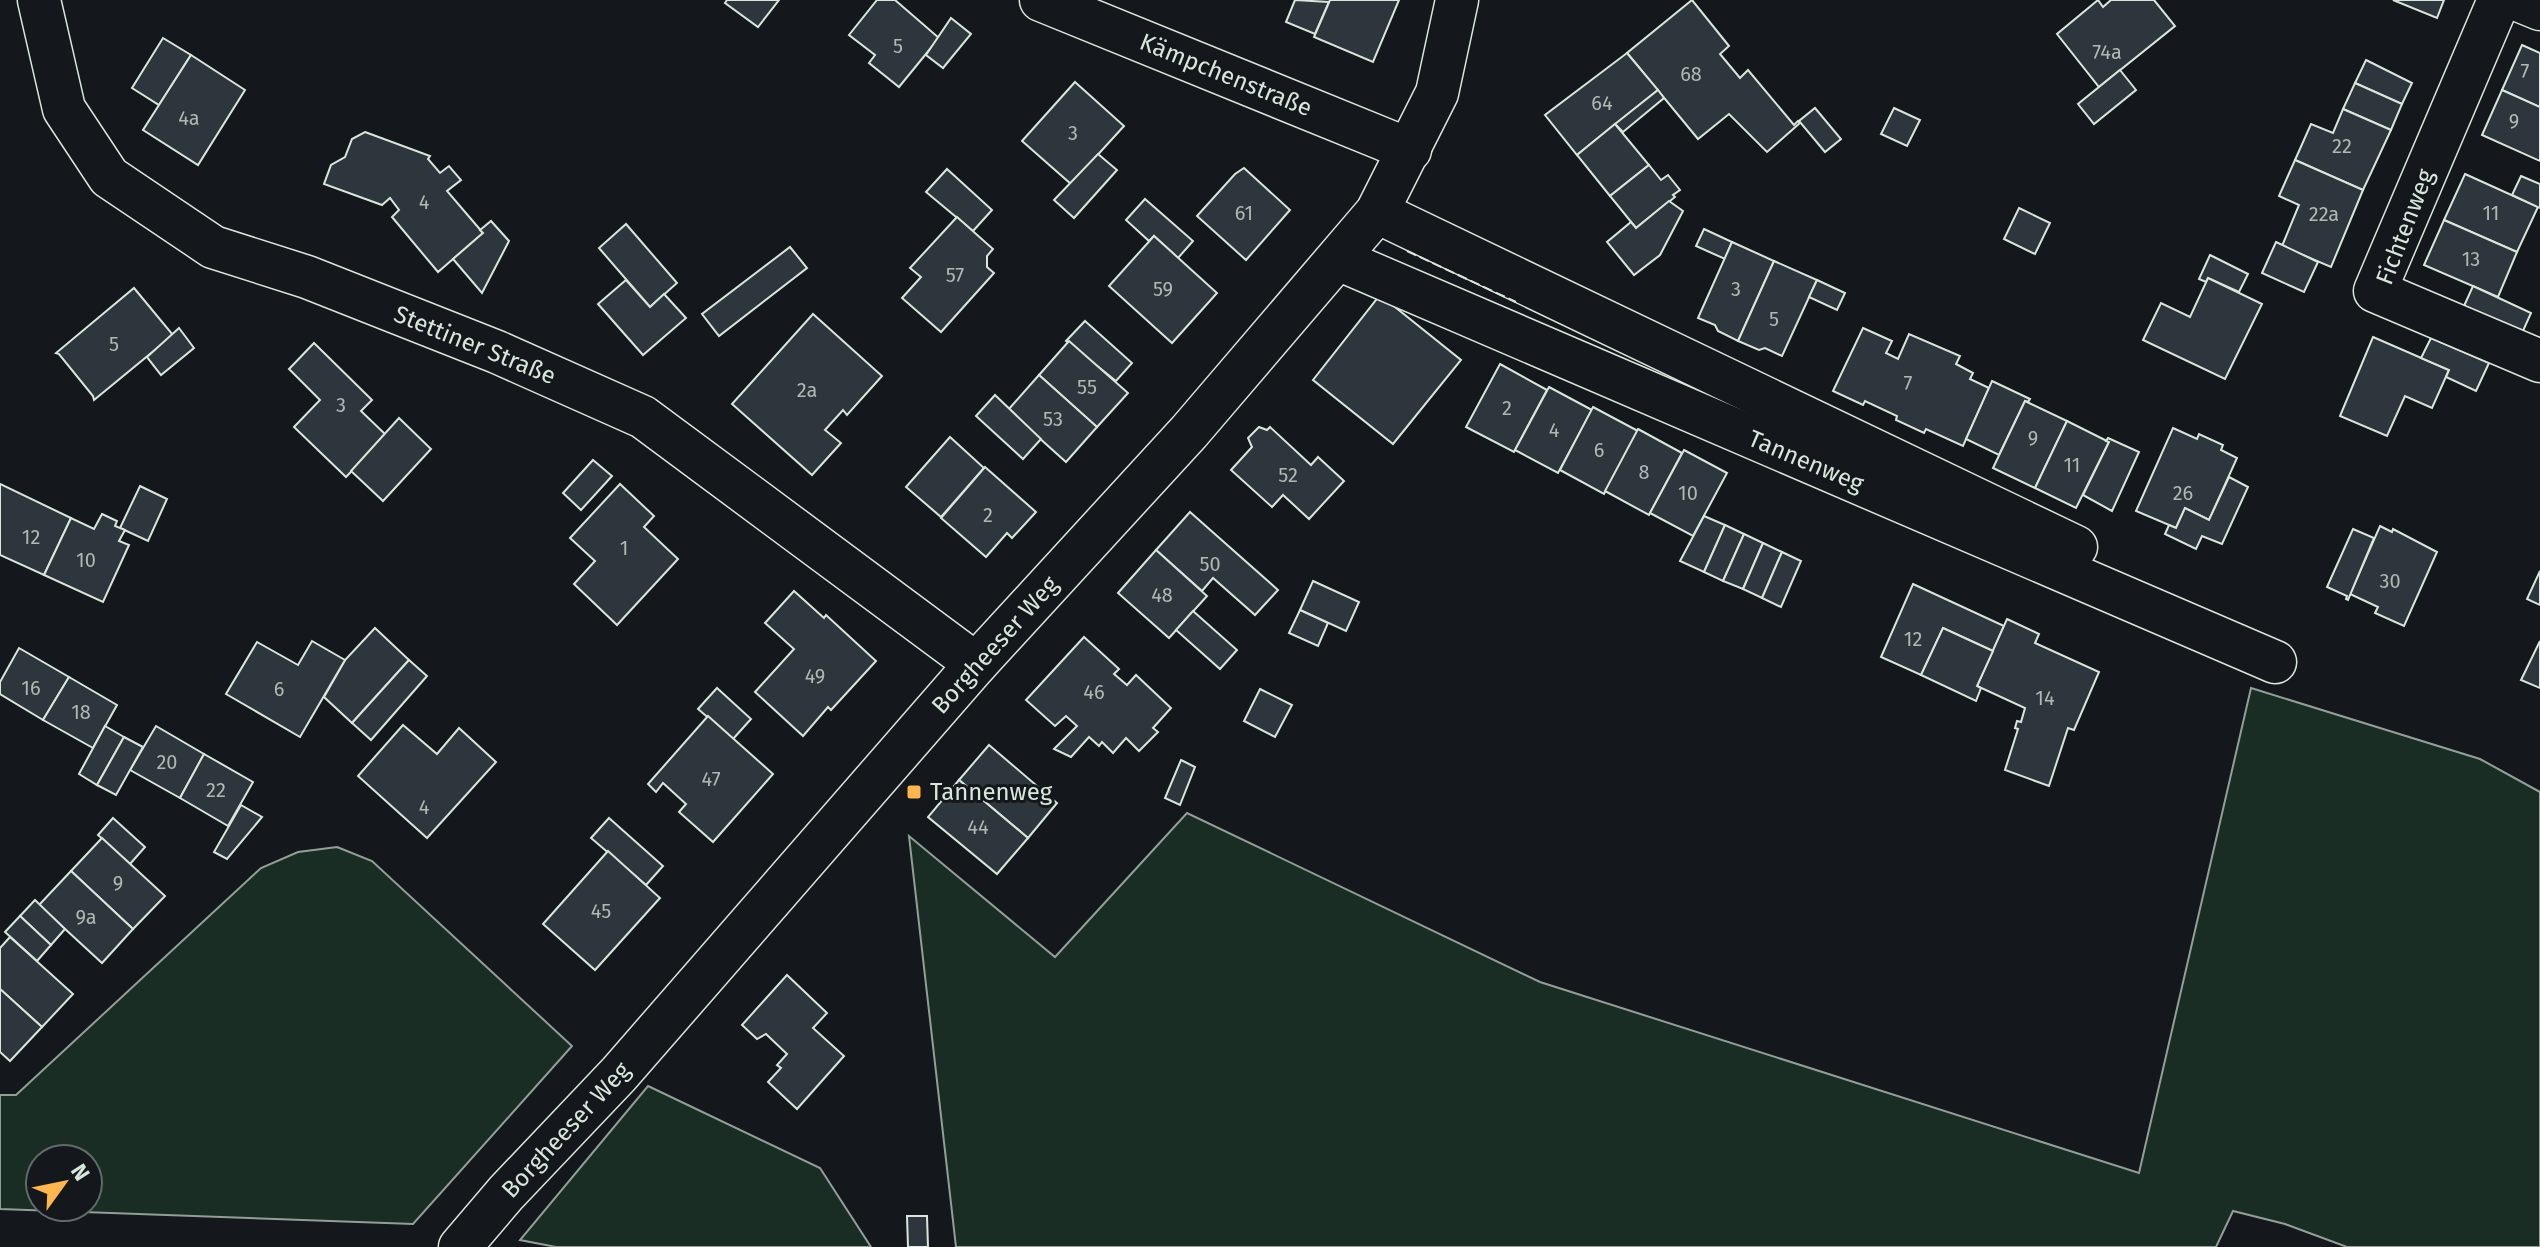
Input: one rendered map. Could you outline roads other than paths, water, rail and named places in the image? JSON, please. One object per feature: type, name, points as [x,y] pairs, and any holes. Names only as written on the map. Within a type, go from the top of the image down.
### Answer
[{"type":"street","name":"Stettiner Straße","points":[[39,0],[64,109],[109,177],[213,247],[307,277],[468,340],[643,417],[976,664]]},
{"type":"street","name":"Kämpchenstraße","points":[[1041,0],[1410,150]]},
{"type":"street","name":"Borgheeser Weg","points":[[460,1247],[506,1193],[619,1074],[976,664],[1189,432],[1377,212],[1437,93],[1457,0]]},
{"type":"street","name":"Fichtenweg","points":[[2499,0],[2375,291],[2540,361]]},
{"type":"street","points":[[2518,0],[2540,9]]},
{"type":"street","name":"Tannenweg","points":[[1377,212],[2085,551]]},
{"type":"street","name":"Tannenweg","points":[[1338,259],[2275,662]]},
{"type":"place","name":"Tannenweg","points":[[914,792]]}]
